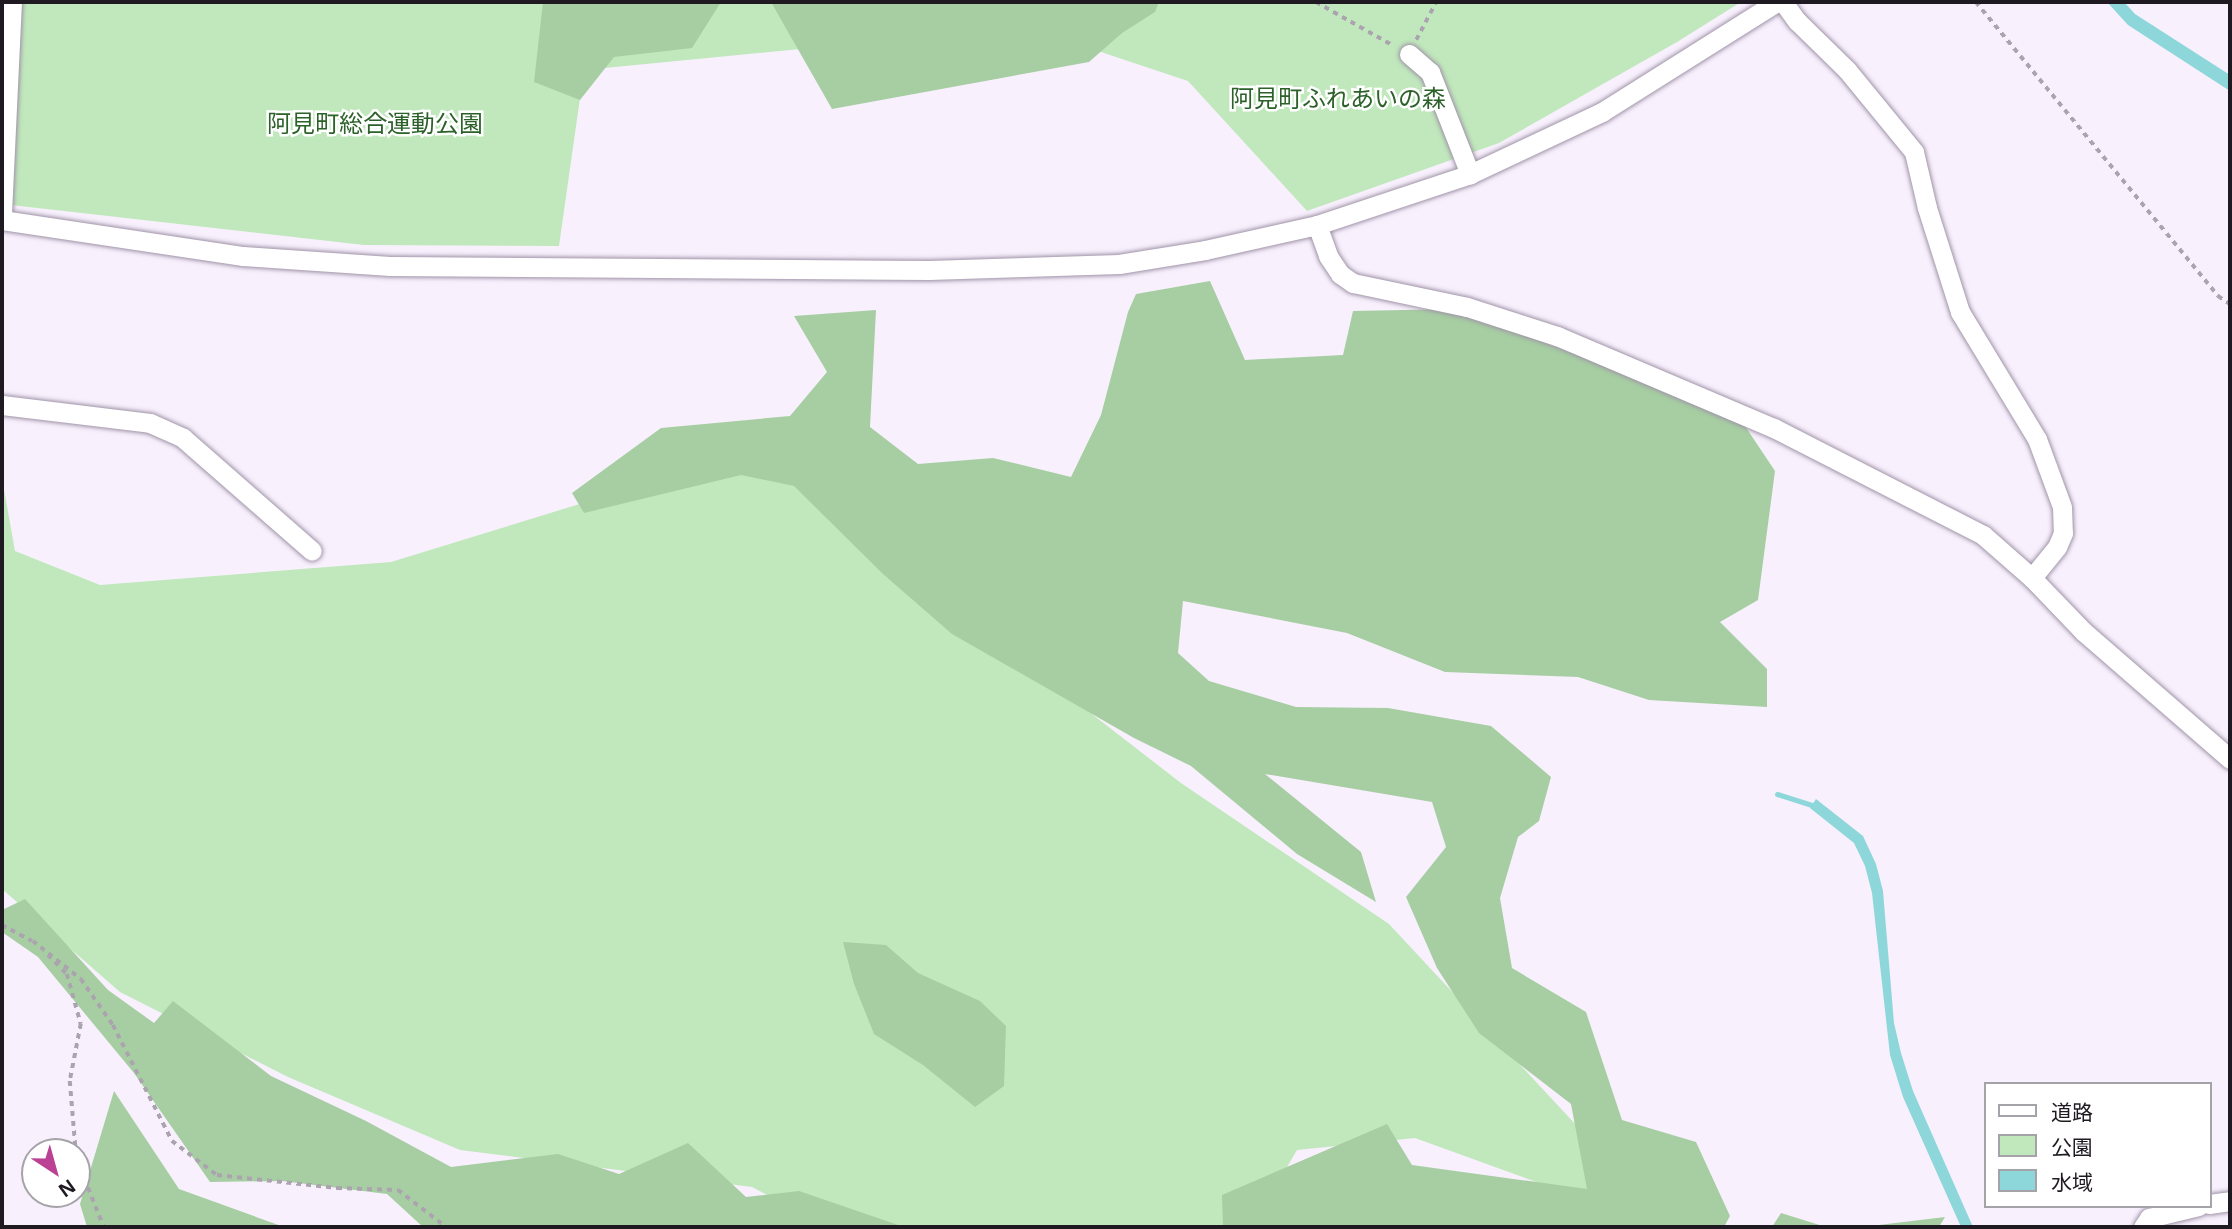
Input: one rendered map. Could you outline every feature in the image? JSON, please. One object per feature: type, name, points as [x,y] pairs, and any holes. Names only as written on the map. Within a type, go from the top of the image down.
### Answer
[{"type":"street","points":[[2,213],[12,2]]},
{"type":"street","points":[[2,220],[243,256],[338,263],[929,270],[1119,264],[1205,250],[1317,225],[1400,200],[1470,174],[1602,112],[1777,2]]},
{"type":"street","points":[[1783,2],[1847,71],[1914,152],[1927,208],[1960,312],[2037,439],[2062,507],[2063,533],[2057,547],[2032,578]]},
{"type":"street","points":[[1409,54],[1430,72],[1470,174]]},
{"type":"street","points":[[1317,225],[1328,256],[1340,274],[1353,283],[1467,307],[1557,336],[1774,428],[1983,535],[2032,578],[2084,632],[2230,759]]},
{"type":"street","points":[[2,405],[150,422],[183,438],[312,551]]},
{"type":"street","points":[[2211,1205],[2230,1201]]},
{"type":"street","points":[[2143,1227],[2149,1218],[2191,1208]]},
{"type":"path","points":[[1315,2],[1409,54],[1436,2]]},
{"type":"path","points":[[1976,2],[2218,296],[2230,304]]},
{"type":"path","points":[[2,925],[33,941],[81,979],[107,1016],[172,1141],[217,1175],[338,1188],[398,1190],[446,1227]]},
{"type":"path","points":[[33,941],[67,974],[81,1024],[70,1081],[75,1138]]},
{"type":"path","points":[[91,1195],[104,1227]]},
{"type":"green space","points":[[2,2],[1741,2],[1677,42],[1499,143],[1307,211],[1188,81],[1026,27],[584,70],[559,246],[364,245],[2,204]]},
{"type":"green space","points":[[543,2],[721,2],[692,48],[614,57],[580,100],[534,82]]},
{"type":"green space","points":[[771,2],[1159,2],[1155,12],[1122,33],[1089,62],[832,109]]},
{"type":"green space","points":[[1210,281],[1245,360],[1343,355],[1353,311],[1455,309],[1647,381],[1745,426],[1775,471],[1758,600],[1720,622],[1767,669],[1767,707],[1649,700],[1578,677],[1445,672],[1347,633],[1183,601],[1178,653],[1209,681],[1296,707],[1388,708],[1491,726],[1551,777],[1539,821],[1518,837],[1500,898],[1512,968],[1586,1012],[1622,1120],[1696,1142],[1730,1216],[1724,1227],[1223,1227],[1222,1195],[1387,1124],[1412,1165],[1587,1189],[1571,1104],[1479,1033],[1437,968],[1406,897],[1446,847],[1432,802],[1265,774],[1361,852],[1376,902],[1297,854],[1191,766],[1134,738],[952,634],[883,574],[794,486],[741,475],[584,513],[572,493],[661,428],[790,416],[827,372],[794,316],[876,310],[870,427],[918,464],[993,458],[1071,477],[1101,415],[1128,312],[1136,294]]},
{"type":"green space","points":[[752,451],[1181,783],[1389,924],[1591,1141],[1586,1200],[1415,1138],[1297,1150],[1252,1227],[829,1227],[752,1187],[460,1150],[288,1077],[120,992],[2,889],[2,478],[15,551],[100,585],[391,562]]},
{"type":"green space","points":[[25,899],[108,990],[154,1023],[173,1001],[271,1076],[366,1121],[451,1167],[558,1154],[619,1174],[688,1143],[746,1197],[799,1191],[904,1227],[423,1227],[387,1194],[282,1181],[210,1182],[134,1073],[38,957],[2,932],[2,910]]},
{"type":"green space","points":[[843,942],[886,945],[918,973],[980,1001],[1006,1026],[1004,1086],[975,1107],[923,1065],[874,1034],[854,984]]},
{"type":"green space","points":[[114,1091],[179,1189],[284,1227],[87,1227],[81,1208],[91,1208],[91,1167]]},
{"type":"green space","points":[[1781,1213],[1826,1227],[1772,1227]]},
{"type":"green space","points":[[1945,1217],[1939,1227],[1862,1227]]},
{"type":"water","points":[[2107,2],[2124,2],[2135,14],[2230,75],[2230,91],[2128,25]]},
{"type":"water","points":[[1816,799],[1863,836],[1876,864],[1883,891],[1894,1023],[1901,1053],[1913,1091],[1973,1227],[1961,1227],[1903,1097],[1890,1055],[1872,893],[1865,866],[1854,843],[1810,808]]},
{"type":"waterway","points":[[1777,794],[1818,807]]},
{"type":"park label","name":"阿見町ふれあいの森","points":[[1338,98]]},
{"type":"park label","name":"阿見町総合運動公園","points":[[375,123]]}]
